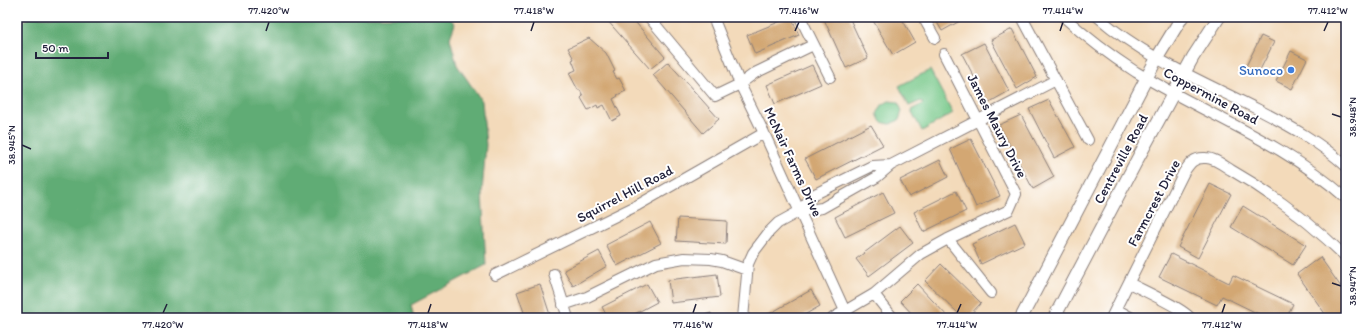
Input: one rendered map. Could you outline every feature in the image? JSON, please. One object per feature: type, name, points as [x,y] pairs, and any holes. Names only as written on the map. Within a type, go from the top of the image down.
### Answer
[{"type":"main road","name":"Centreville Road","points":[[1021,318],[1146,78],[1182,17]]},
{"type":"main road","name":"Centreville Road","points":[[1054,318],[1082,262],[1174,93],[1219,17]]},
{"type":"street","points":[[649,17],[715,96],[740,84],[755,73],[813,45]]},
{"type":"street","name":"McNair Farms Drive","points":[[713,17],[740,84],[848,314]]},
{"type":"street","points":[[800,17],[830,77]]},
{"type":"street","points":[[923,17],[935,38]]},
{"type":"street","name":"Coppermine Road","points":[[1064,17],[1098,46],[1146,78],[1254,134],[1285,152],[1323,179],[1346,198]]},
{"type":"street","name":"Coppermine Road","points":[[1098,17],[1130,42],[1157,58],[1288,125],[1316,142],[1346,166]]},
{"type":"street","points":[[1024,21],[1088,140]]},
{"type":"street","name":"James Maury Drive","points":[[833,318],[848,314],[921,254],[948,239],[1009,210],[1016,194],[944,54]]},
{"type":"street","points":[[743,318],[747,270],[753,253],[778,223],[800,211],[822,208],[877,177],[891,165],[1056,80]]},
{"type":"street","name":"Squirrel Hill Road","points":[[495,275],[638,205],[764,133]]},
{"type":"street","name":"Farmcrest Drive","points":[[1114,314],[1151,236],[1184,172],[1191,162],[1200,158],[1208,158],[1216,161],[1258,185],[1321,233],[1346,257]]},
{"type":"street","points":[[800,211],[813,195],[826,188],[872,166],[891,165]]},
{"type":"street","points":[[948,239],[991,293]]},
{"type":"street","points":[[564,305],[587,297],[656,263],[684,258],[711,259],[722,261],[747,270]]},
{"type":"street","points":[[554,274],[568,318]]},
{"type":"street","points":[[1129,283],[1189,315],[1190,318]]},
{"type":"street","points":[[874,294],[893,318]]},
{"type":"street","points":[[1114,314],[1132,318]]},
{"type":"green space","points":[[29,17],[449,17],[455,24],[450,38],[457,65],[482,101],[486,145],[482,192],[486,265],[411,305],[414,318],[17,318],[17,27]]},
{"type":"green space","points":[[930,70],[953,113],[922,131],[911,110],[923,104],[921,101],[909,106],[899,86]]},
{"type":"green space","points":[[889,101],[898,102],[902,111],[899,120],[890,124],[881,122],[877,114],[882,105]]},
{"type":"building","points":[[608,17],[631,17],[665,57],[650,69],[606,19]]},
{"type":"building","points":[[791,17],[799,35],[755,54],[747,35]]},
{"type":"building","points":[[823,17],[849,17],[868,58],[846,68]]},
{"type":"building","points":[[871,17],[901,17],[915,42],[893,55]]},
{"type":"building","points":[[934,17],[967,17],[942,31]]},
{"type":"building","points":[[1012,29],[1037,77],[1017,89],[991,40]]},
{"type":"building","name":"Sunoco","points":[[1261,36],[1274,42],[1257,76],[1244,70]]},
{"type":"building","points":[[589,38],[606,53],[615,71],[613,72],[617,79],[619,78],[626,91],[617,95],[618,96],[613,99],[621,116],[612,121],[604,105],[598,108],[597,105],[588,110],[581,98],[583,96],[580,90],[578,90],[569,73],[576,70],[572,60],[574,59],[568,48]]},
{"type":"building","points":[[984,43],[1009,91],[988,103],[962,54]]},
{"type":"building","name":"Sunoco","points":[[1291,51],[1307,59],[1292,89],[1276,81]]},
{"type":"building","points":[[668,62],[719,119],[703,133],[653,75]]},
{"type":"building","points":[[812,65],[821,84],[775,104],[767,85]]},
{"type":"building","points":[[1049,100],[1075,147],[1054,158],[1029,109]]},
{"type":"building","points":[[1021,115],[1054,177],[1033,189],[999,125]]},
{"type":"building","points":[[871,125],[883,145],[816,179],[805,159]]},
{"type":"building","points":[[971,139],[1000,196],[976,207],[950,149]]},
{"type":"building","points":[[940,160],[948,177],[909,197],[900,180]]},
{"type":"building","points":[[1210,184],[1231,194],[1198,258],[1178,247]]},
{"type":"building","points":[[956,191],[966,211],[923,232],[914,212]]},
{"type":"building","points":[[883,192],[894,213],[845,237],[835,217]]},
{"type":"building","points":[[1243,206],[1306,245],[1293,265],[1231,227]]},
{"type":"building","points":[[678,218],[727,221],[726,244],[676,241]]},
{"type":"building","points":[[650,222],[661,243],[617,266],[606,245]]},
{"type":"building","points":[[1015,223],[1025,243],[981,264],[972,244]]},
{"type":"building","points":[[900,226],[913,243],[869,276],[856,259]]},
{"type":"building","points":[[599,251],[607,266],[573,286],[564,270]]},
{"type":"building","points":[[1171,254],[1229,283],[1233,275],[1293,304],[1286,318],[1267,318],[1222,296],[1217,305],[1159,277]]},
{"type":"building","points":[[1320,257],[1346,294],[1346,318],[1328,318],[1297,274]]},
{"type":"building","points":[[941,264],[981,303],[967,318],[963,318],[925,281]]},
{"type":"building","points":[[717,274],[720,297],[671,303],[668,280]]},
{"type":"building","points":[[540,284],[551,318],[526,318],[517,292]]},
{"type":"building","points":[[647,284],[657,302],[627,318],[608,318],[602,307]]},
{"type":"building","points":[[917,284],[949,318],[916,318],[900,301]]},
{"type":"building","points":[[811,290],[820,306],[799,318],[764,318],[764,317]]},
{"type":"building","points":[[711,313],[712,318],[695,318]]},
{"type":"place","name":"Sunoco","points":[[1291,70]]}]
